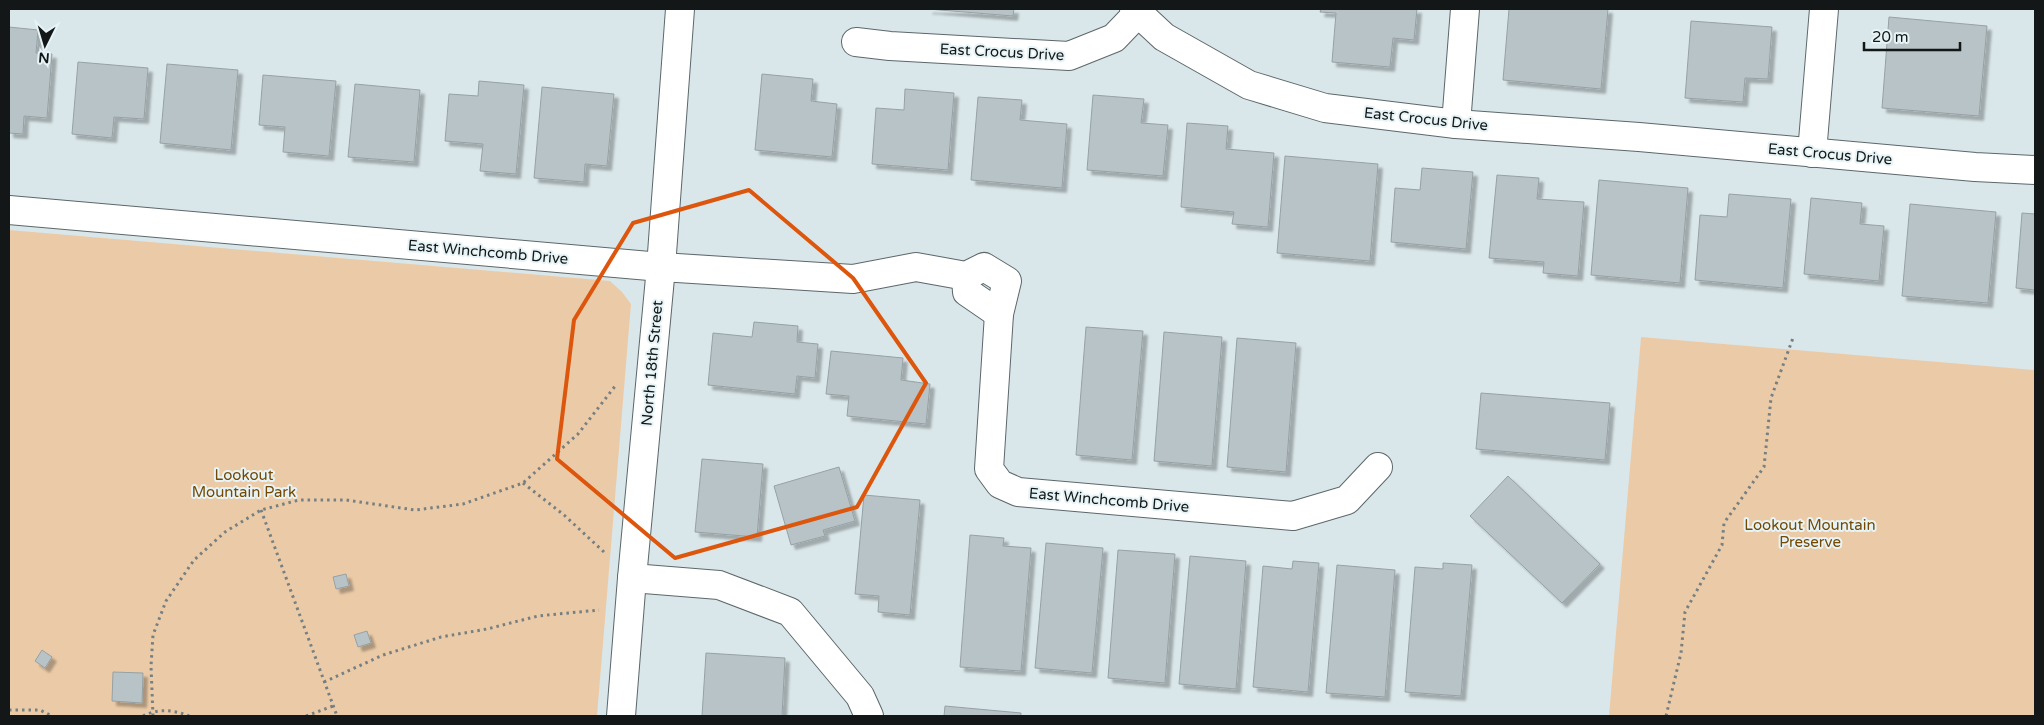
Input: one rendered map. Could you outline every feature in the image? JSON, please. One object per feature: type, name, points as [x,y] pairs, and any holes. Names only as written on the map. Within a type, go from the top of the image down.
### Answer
[{"type":"street","name":"North 18th Street","points":[[622,716],[632,578],[661,267],[680,9]]},
{"type":"street","points":[[1456,124],[1465,9]]},
{"type":"street","points":[[1812,153],[1824,9]]},
{"type":"street","name":"East Crocus Drive","points":[[856,42],[890,46],[1069,56],[1114,38],[1136,11],[1164,37],[1249,85],[1325,108],[1456,124],[1640,137],[1975,167],[2035,170]]},
{"type":"street","name":"East Winchcomb Drive","points":[[9,210],[661,267],[853,279],[916,267],[966,276],[984,267],[1007,281],[1000,314],[989,470],[1000,484],[1018,492],[1293,516],[1347,500],[1378,467]]},
{"type":"street","points":[[632,578],[719,585],[790,612],[860,696],[869,716]]},
{"type":"path","points":[[1666,716],[1681,653],[1685,612],[1722,545],[1724,522],[1764,467],[1771,398],[1793,338]]},
{"type":"path","points":[[153,716],[151,666],[153,634],[166,601],[194,560],[225,532],[262,510],[299,500],[346,500],[416,510],[464,504],[524,483],[578,434],[616,386]]},
{"type":"path","points":[[524,483],[564,515],[604,552]]},
{"type":"path","points":[[262,510],[337,716]]},
{"type":"path","points":[[324,682],[383,655],[441,637],[487,629],[538,616],[599,610]]},
{"type":"path","points":[[306,716],[333,706]]},
{"type":"path","points":[[9,710],[40,710],[52,716]]},
{"type":"path","points":[[143,716],[152,712],[177,711],[189,716]]},
{"type":"highlighted area","points":[[749,190],[853,278],[926,383],[857,507],[675,558],[557,459],[574,320],[633,223]]},
{"type":"green space","name":"Lookout Mountain Park","points":[[9,230],[610,281],[631,304],[597,716],[9,716]]},
{"type":"green space","name":"Lookout Mountain Preserve","points":[[1641,337],[2035,370],[2035,716],[1609,716]]},
{"type":"building","points":[[928,9],[1014,9],[1013,16]]},
{"type":"building","points":[[1321,9],[1417,9],[1414,40],[1393,38],[1390,67],[1332,62],[1336,13],[1320,12]]},
{"type":"building","points":[[1509,9],[1608,9],[1601,89],[1503,80]]},
{"type":"building","points":[[1889,17],[1987,26],[1979,116],[1882,108]]},
{"type":"building","points":[[1691,21],[1772,27],[1768,79],[1745,78],[1743,102],[1685,98]]},
{"type":"building","points":[[9,27],[38,30],[36,53],[52,54],[47,118],[24,116],[23,134],[9,133]]},
{"type":"building","points":[[78,62],[148,68],[144,119],[114,117],[112,138],[72,134]]},
{"type":"building","points":[[167,64],[238,70],[231,150],[160,143]]},
{"type":"building","points":[[762,74],[813,79],[811,101],[837,104],[832,157],[755,150]]},
{"type":"building","points":[[263,75],[336,81],[329,156],[283,152],[285,127],[259,125]]},
{"type":"building","points":[[479,81],[524,85],[516,174],[480,171],[483,144],[445,141],[449,94],[478,96]]},
{"type":"building","points":[[355,84],[420,90],[414,162],[348,157]]},
{"type":"building","points":[[542,87],[614,94],[607,166],[585,164],[584,182],[534,178]]},
{"type":"building","points":[[905,89],[954,93],[948,170],[872,164],[876,108],[904,110]]},
{"type":"building","points":[[1093,95],[1144,99],[1141,123],[1168,125],[1163,176],[1087,170]]},
{"type":"building","points":[[978,97],[1022,100],[1020,120],[1067,124],[1062,188],[971,180]]},
{"type":"building","points":[[1187,123],[1228,126],[1226,149],[1274,153],[1268,227],[1232,224],[1234,212],[1181,207]]},
{"type":"building","points":[[1285,156],[1378,164],[1370,261],[1277,253]]},
{"type":"building","points":[[1422,168],[1473,172],[1466,249],[1391,242],[1395,188],[1420,190]]},
{"type":"building","points":[[1497,175],[1539,178],[1537,199],[1584,202],[1578,276],[1543,273],[1544,262],[1489,258]]},
{"type":"building","points":[[1599,180],[1688,188],[1680,283],[1591,275]]},
{"type":"building","points":[[1729,194],[1791,199],[1783,288],[1695,280],[1700,215],[1727,217]]},
{"type":"building","points":[[1811,198],[1862,203],[1860,224],[1884,226],[1879,281],[1804,274]]},
{"type":"building","points":[[1910,204],[1996,212],[1988,303],[1902,296]]},
{"type":"building","points":[[2022,213],[2035,214],[2035,290],[2016,288]]},
{"type":"building","points":[[754,322],[798,326],[797,342],[818,344],[815,378],[797,376],[795,394],[708,385],[713,333],[752,337]]},
{"type":"building","points":[[1086,327],[1143,331],[1132,460],[1076,455]]},
{"type":"building","points":[[1164,332],[1222,337],[1212,466],[1154,461]]},
{"type":"building","points":[[1237,338],[1296,343],[1286,472],[1227,467]]},
{"type":"building","points":[[831,351],[903,358],[901,380],[930,384],[926,424],[847,416],[849,396],[826,394]]},
{"type":"building","points":[[1481,393],[1610,403],[1605,460],[1476,449]]},
{"type":"building","points":[[702,459],[763,464],[757,537],[695,532]]},
{"type":"building","points":[[839,467],[855,521],[823,530],[825,536],[791,545],[774,486]]},
{"type":"building","points":[[1508,476],[1600,564],[1562,603],[1470,516]]},
{"type":"building","points":[[864,495],[920,500],[910,615],[878,612],[879,596],[855,594]]},
{"type":"building","points":[[970,535],[1004,538],[1003,546],[1031,548],[1021,671],[960,667]]},
{"type":"building","points":[[1046,543],[1103,548],[1092,673],[1035,668]]},
{"type":"building","points":[[1118,550],[1175,554],[1165,683],[1108,678]]},
{"type":"building","points":[[1190,556],[1246,561],[1236,689],[1179,684]]},
{"type":"building","points":[[1293,561],[1319,563],[1308,692],[1253,687],[1263,566],[1292,569]]},
{"type":"building","points":[[1443,563],[1472,565],[1461,696],[1405,692],[1415,567],[1443,569]]},
{"type":"building","points":[[1337,565],[1395,570],[1385,697],[1326,693]]},
{"type":"building","points":[[346,574],[349,586],[336,589],[333,577]]},
{"type":"building","points":[[367,631],[371,643],[358,647],[354,635]]},
{"type":"building","points":[[42,650],[52,657],[45,668],[35,661]]},
{"type":"building","points":[[706,653],[785,658],[782,716],[702,716]]},
{"type":"building","points":[[113,672],[143,673],[142,703],[112,701]]},
{"type":"building","points":[[945,706],[1021,713],[1021,716],[944,716]]}]
